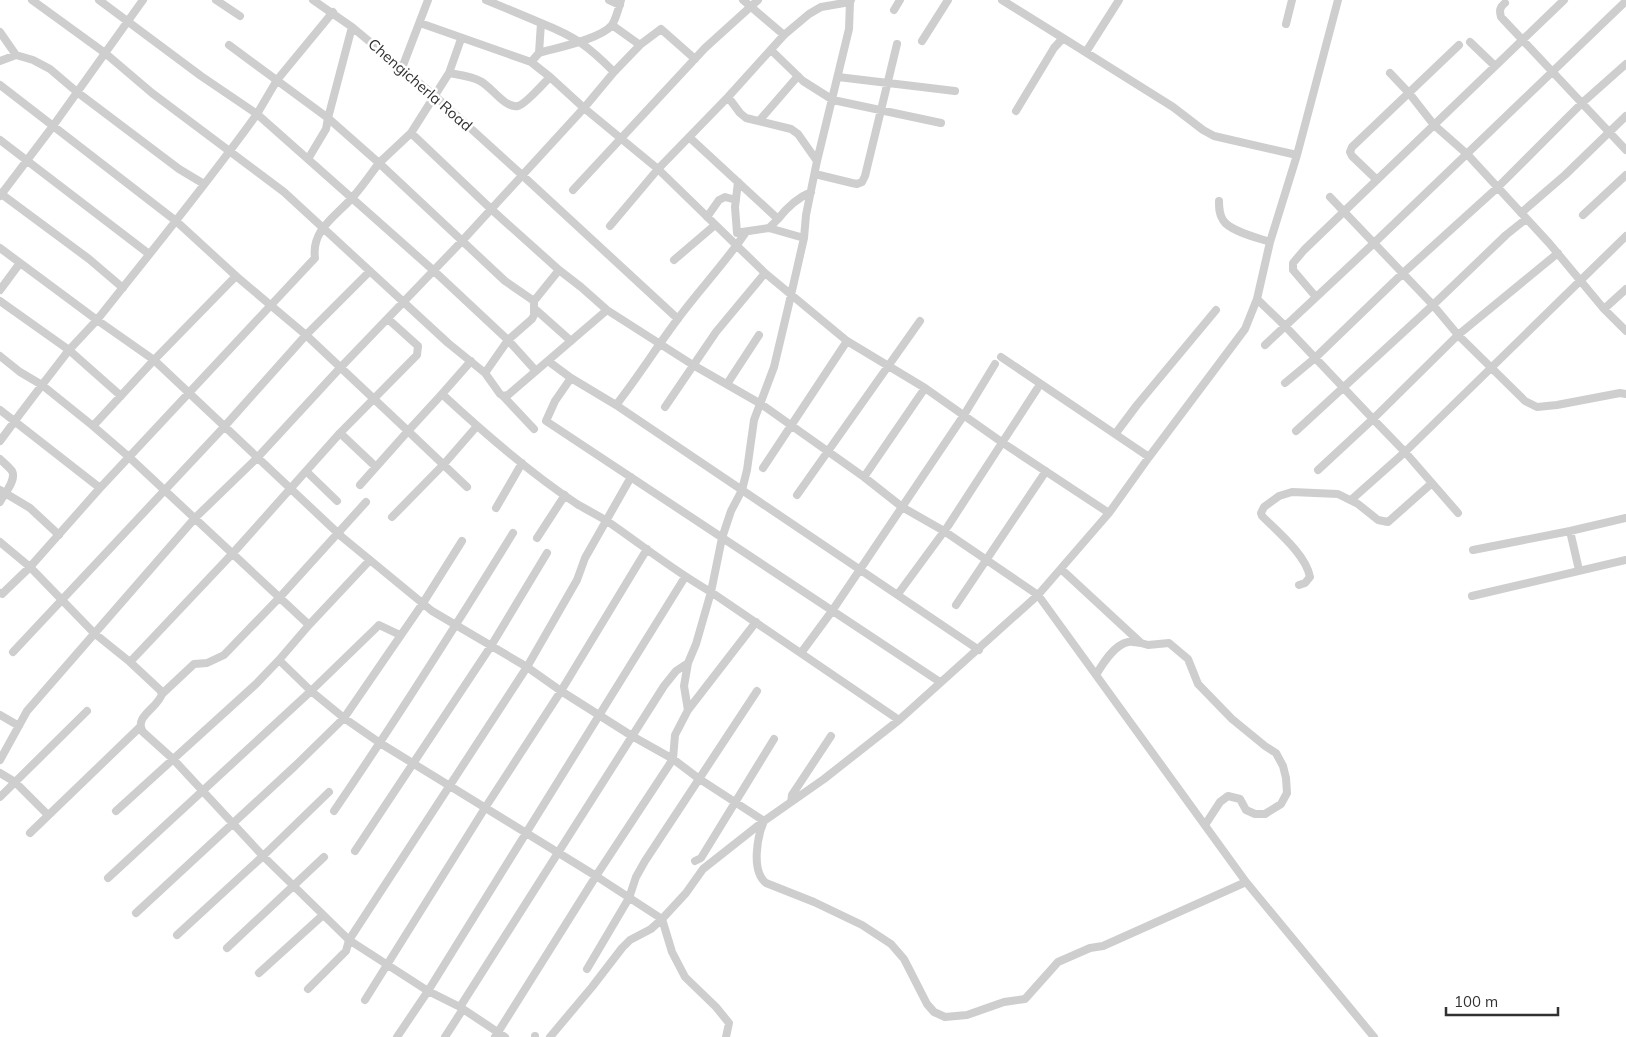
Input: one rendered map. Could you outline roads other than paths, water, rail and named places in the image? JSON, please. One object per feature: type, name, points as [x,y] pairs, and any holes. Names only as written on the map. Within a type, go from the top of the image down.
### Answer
[{"type":"street","points":[[32,0],[105,53],[152,93],[284,192],[448,343],[485,372],[500,394],[534,429]]},
{"type":"street","points":[[99,0],[201,76],[257,114],[434,270],[508,340],[536,371]]},
{"type":"street","points":[[123,288],[89,259],[0,194],[52,126],[143,0]]},
{"type":"street","points":[[216,0],[240,16]]},
{"type":"street","name":"Chengicherla Road","points":[[313,0],[352,27],[435,96],[678,320]]},
{"type":"street","points":[[402,68],[428,0]]},
{"type":"street","points":[[486,0],[580,41],[614,72]]},
{"type":"street","points":[[531,62],[539,53],[580,41],[604,31],[612,24],[620,2],[609,0]]},
{"type":"street","points":[[743,0],[784,35]]},
{"type":"street","points":[[572,190],[622,139],[695,58],[728,26],[752,8],[758,0]]},
{"type":"street","points":[[894,10],[900,0]]},
{"type":"street","points":[[922,41],[948,0]]},
{"type":"street","points":[[1002,0],[1173,107],[1214,136],[1297,154]]},
{"type":"street","points":[[1086,52],[1119,0]]},
{"type":"street","points":[[1286,24],[1292,0]]},
{"type":"street","points":[[550,1037],[630,940],[651,929],[662,919],[686,893],[703,869],[764,821],[832,773],[899,720],[940,682],[979,650],[1038,595],[1109,513],[1245,329],[1257,299],[1270,242],[1297,154],[1338,0]]},
{"type":"street","points":[[610,226],[658,169],[728,97],[784,35],[809,14],[821,7],[851,1],[849,29],[817,161],[804,238],[774,367],[754,420],[747,470],[742,490],[731,511],[722,538],[711,592],[696,644],[688,663],[684,686],[688,710]]},
{"type":"street","points":[[1265,345],[1626,1]]},
{"type":"street","points":[[1316,297],[1292,267],[1304,250],[1523,39],[1558,2]]},
{"type":"street","points":[[1505,3],[1500,11],[1501,17],[1626,150]]},
{"type":"street","points":[[0,442],[69,350],[123,288],[176,222],[257,114],[277,80],[332,12]]},
{"type":"street","points":[[420,23],[531,62],[658,169],[790,296],[847,341],[925,388],[1003,443],[1109,513]]},
{"type":"street","points":[[539,53],[541,23]]},
{"type":"street","points":[[612,24],[640,45]]},
{"type":"street","points":[[308,159],[326,129],[352,27]]},
{"type":"street","points":[[0,760],[27,711],[195,518],[258,458],[340,368],[462,241],[640,45],[661,29],[695,58]]},
{"type":"street","points":[[0,32],[16,55],[42,64],[179,169],[204,184]]},
{"type":"street","points":[[1,594],[30,567],[100,488],[315,258],[313,249],[323,227],[352,198],[379,164],[411,133],[450,73],[461,38]]},
{"type":"street","points":[[1016,111],[1054,48],[1063,38]]},
{"type":"street","points":[[1470,42],[1495,66]]},
{"type":"street","points":[[815,174],[857,184],[862,182],[896,44]]},
{"type":"street","points":[[229,45],[328,118],[505,281],[534,305],[571,341]]},
{"type":"street","points":[[1377,180],[1352,156],[1350,150],[1356,142],[1459,45]]},
{"type":"street","points":[[771,50],[803,81],[833,100],[941,123]]},
{"type":"street","points":[[0,61],[16,55]]},
{"type":"street","points":[[1286,383],[1497,188],[1582,103],[1626,64]]},
{"type":"street","points":[[450,73],[479,80],[511,106],[517,107],[523,104],[550,77]]},
{"type":"street","points":[[1390,73],[1410,93],[1434,125],[1467,154],[1581,280],[1604,309],[1626,331]]},
{"type":"street","points":[[759,121],[798,76]]},
{"type":"street","points":[[838,77],[955,91]]},
{"type":"street","points":[[0,85],[176,222],[306,335],[444,464],[466,487]]},
{"type":"street","points":[[728,97],[746,118],[791,129],[798,134],[817,161]]},
{"type":"street","points":[[1296,431],[1433,305],[1626,116]]},
{"type":"street","points":[[411,133],[491,209],[607,310],[693,365],[761,404],[864,476],[902,507],[944,531],[1038,595],[1246,882],[1374,1037]]},
{"type":"street","points":[[689,137],[778,219]]},
{"type":"street","points":[[0,140],[149,254]]},
{"type":"street","points":[[1583,215],[1626,175]]},
{"type":"street","points":[[737,233],[736,200],[738,182]]},
{"type":"street","points":[[769,228],[798,197],[811,192]]},
{"type":"street","points":[[1330,197],[1433,305],[1458,335],[1526,402],[1537,407],[1620,393],[1626,394]]},
{"type":"street","points":[[707,217],[719,200],[725,198],[736,200]]},
{"type":"street","points":[[1219,201],[1219,210],[1223,221],[1228,226],[1270,242]]},
{"type":"street","points":[[674,260],[715,225]]},
{"type":"street","points":[[725,234],[769,228],[804,238]]},
{"type":"street","points":[[616,405],[746,232]]},
{"type":"street","points":[[1351,500],[1405,452],[1626,236]]},
{"type":"street","points":[[0,248],[96,320],[154,360],[338,534],[423,603],[456,626],[527,666],[561,691],[672,759],[764,821]]},
{"type":"street","points":[[1318,470],[1458,335],[1558,254]]},
{"type":"street","points":[[0,290],[20,262]]},
{"type":"street","points":[[485,372],[508,340],[529,324],[534,315],[534,305],[560,270]]},
{"type":"street","points":[[14,652],[61,599],[224,427],[306,335],[370,271]]},
{"type":"street","points":[[665,407],[716,332],[765,273]]},
{"type":"street","points":[[93,426],[236,276]]},
{"type":"street","points":[[1604,309],[1626,289]]},
{"type":"street","points":[[1257,299],[1405,452],[1458,513]]},
{"type":"street","points":[[0,301],[69,350],[121,396]]},
{"type":"street","points":[[504,396],[508,395],[607,310]]},
{"type":"street","points":[[1116,433],[1216,310]]},
{"type":"street","points":[[130,662],[233,553],[340,433],[415,357],[418,346],[388,319]]},
{"type":"street","points":[[797,494],[920,321]]},
{"type":"street","points":[[727,384],[759,335]]},
{"type":"street","points":[[763,468],[847,341]]},
{"type":"street","points":[[0,356],[20,372],[42,385],[130,457],[309,624]]},
{"type":"street","points":[[1002,357],[1149,457]]},
{"type":"street","points":[[548,360],[571,378],[616,405],[979,650]]},
{"type":"street","points":[[360,485],[471,361]]},
{"type":"street","points":[[801,653],[832,611],[902,507],[995,364]]},
{"type":"street","points":[[571,378],[555,400],[546,422],[940,682]]},
{"type":"street","points":[[864,476],[925,388]]},
{"type":"street","points":[[898,594],[944,531],[1037,390]]},
{"type":"street","points":[[442,394],[522,463],[565,495],[605,520],[685,577],[756,622],[899,720]]},
{"type":"street","points":[[0,410],[100,488]]},
{"type":"street","points":[[392,517],[444,464],[477,426]]},
{"type":"street","points":[[340,433],[376,467]]},
{"type":"street","points":[[0,459],[12,471],[13,475],[12,481],[3,491],[0,502]]},
{"type":"street","points":[[496,508],[522,463]]},
{"type":"street","points":[[306,471],[337,501]]},
{"type":"street","points":[[956,605],[1046,471]]},
{"type":"street","points":[[308,988],[346,951],[349,940],[527,666],[577,580],[585,558],[631,477]]},
{"type":"street","points":[[1300,585],[1310,577],[1309,573],[1298,552],[1262,516],[1261,513],[1264,507],[1279,496],[1292,492],[1338,494],[1351,500],[1378,520],[1388,522],[1432,483]]},
{"type":"street","points":[[3,491],[30,508],[59,535]]},
{"type":"street","points":[[537,538],[565,495]]},
{"type":"street","points":[[30,833],[140,727],[142,718],[160,700],[162,694],[194,664],[207,663],[224,655],[280,597],[366,502]]},
{"type":"street","points":[[1473,550],[1626,518]]},
{"type":"street","points":[[1570,531],[1579,570]]},
{"type":"street","points":[[334,811],[380,744],[456,626],[513,533]]},
{"type":"street","points":[[136,913],[295,766],[344,718],[423,603],[462,541]]},
{"type":"street","points":[[0,542],[30,567],[94,633],[130,662],[162,694]]},
{"type":"street","points":[[365,1000],[485,808],[561,691],[647,549]]},
{"type":"street","points":[[355,851],[491,646],[547,554]]},
{"type":"street","points":[[116,811],[256,684],[280,660],[309,624],[370,560]]},
{"type":"street","points":[[1472,596],[1626,560]]},
{"type":"street","points":[[1061,568],[1141,643]]},
{"type":"street","points":[[397,1037],[428,992],[685,577]]},
{"type":"street","points":[[140,727],[143,732],[173,759],[262,856],[349,940],[428,992],[462,1008],[499,1035],[596,876],[672,759],[675,735],[688,710],[756,622]]},
{"type":"street","points":[[108,878],[311,691],[379,625],[400,635]]},
{"type":"street","points":[[1096,675],[1104,662],[1117,648],[1129,642],[1148,645],[1169,643],[1188,659],[1198,684],[1232,719],[1276,753],[1283,766],[1286,778],[1287,793],[1281,804],[1265,814],[1254,814],[1246,810],[1240,799],[1228,796],[1220,802],[1205,825]]},
{"type":"street","points":[[280,660],[311,691],[380,744],[558,852],[662,919],[672,952],[685,977],[729,1023],[726,1037]]},
{"type":"street","points":[[445,1037],[558,852],[664,686],[676,671],[688,663]]},
{"type":"street","points":[[587,969],[629,898],[636,877],[645,861],[757,691]]},
{"type":"street","points":[[0,797],[87,711]]},
{"type":"street","points":[[0,714],[18,726]]},
{"type":"street","points":[[792,802],[792,795],[831,736]]},
{"type":"street","points":[[695,861],[701,858],[774,739]]},
{"type":"street","points":[[0,773],[15,782],[48,815]]},
{"type":"street","points":[[177,935],[329,792]]},
{"type":"street","points":[[764,821],[757,849],[761,879],[766,883],[814,902],[862,925],[892,944],[904,959],[927,1004],[934,1012],[945,1017],[967,1015],[1004,1002],[1025,999],[1058,962],[1090,948],[1103,946],[1246,882]]},
{"type":"street","points":[[227,948],[324,856]]},
{"type":"street","points":[[259,973],[323,915]]}]
